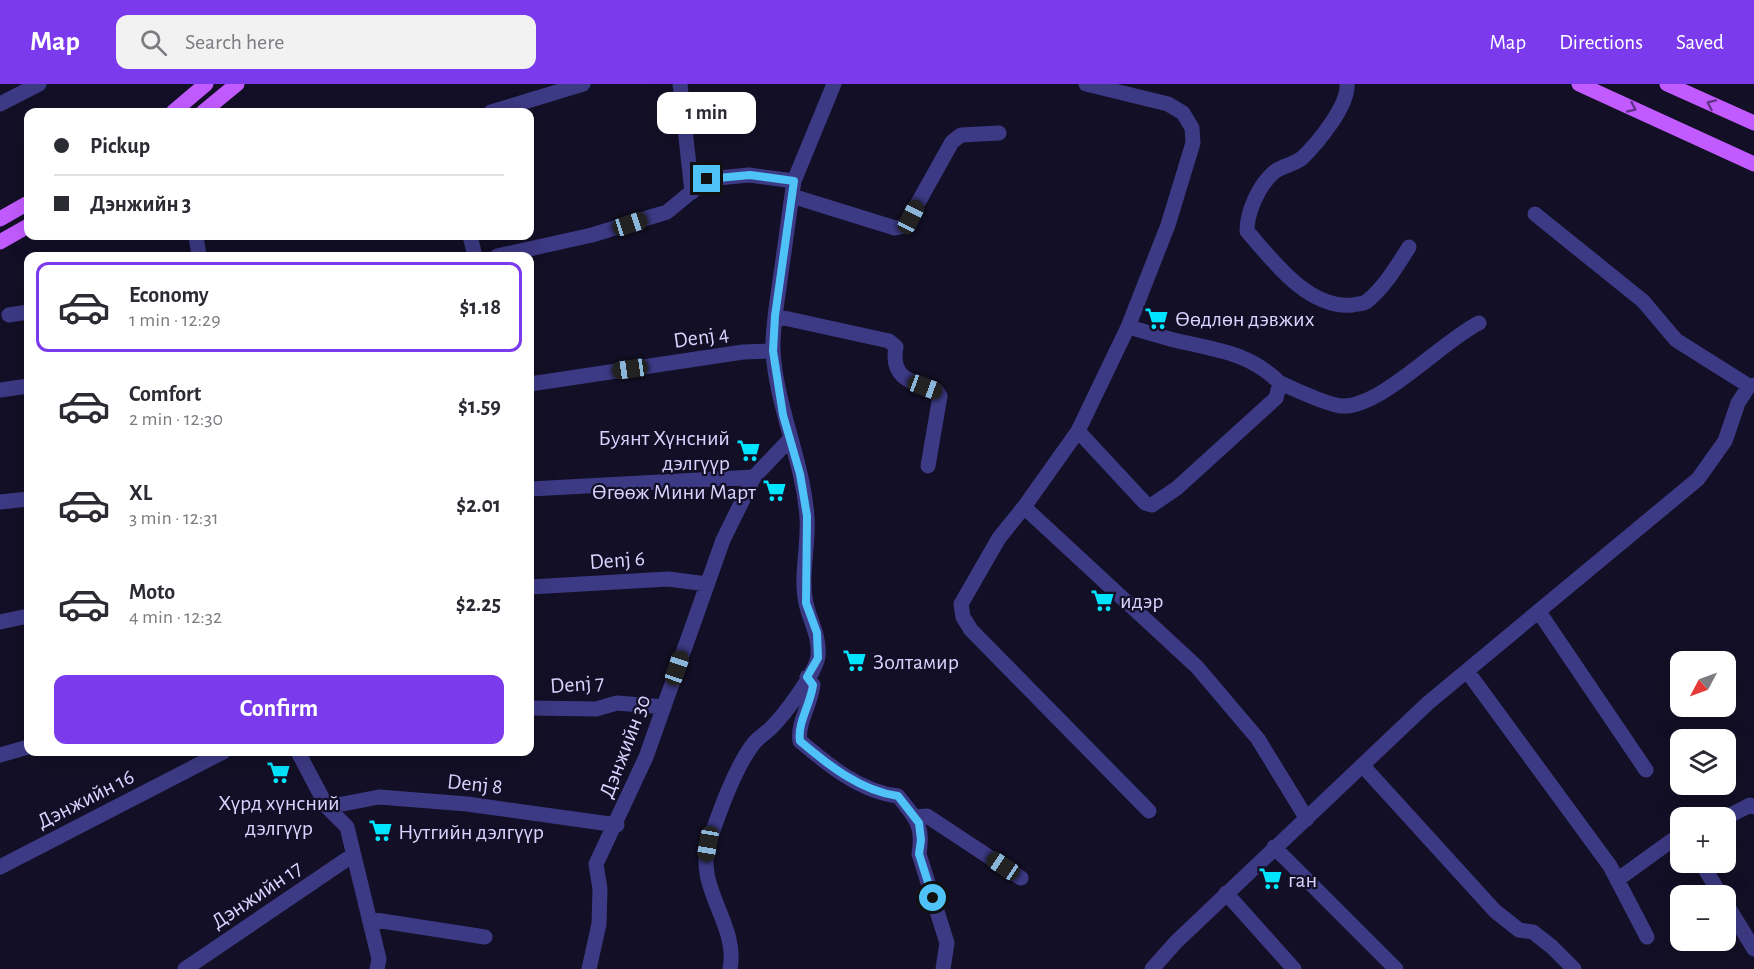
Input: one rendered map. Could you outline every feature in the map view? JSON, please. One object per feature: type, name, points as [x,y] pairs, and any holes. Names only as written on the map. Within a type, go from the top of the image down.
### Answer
[{"type":"main road","points":[[208,108],[237,84]]},
{"type":"main road","points":[[1579,84],[1754,164]]},
{"type":"main road","points":[[1667,84],[1754,123]]},
{"type":"main road","points":[[177,108],[199,86]]},
{"type":"main road","points":[[0,219],[24,205]]},
{"type":"main road","points":[[0,242],[24,228]]},
{"type":"street","points":[[0,104],[39,84]]},
{"type":"street","points":[[504,108],[583,84]]},
{"type":"street","points":[[680,84],[692,192]]},
{"type":"street","points":[[730,969],[732,960],[728,937],[707,882],[705,864],[708,844],[738,771],[749,752],[787,708],[818,658],[817,633],[806,603],[807,516],[791,438],[783,415],[773,351],[775,316],[793,189],[834,84]]},
{"type":"street","points":[[1086,84],[1168,104],[1184,113],[1192,128],[1191,157],[1168,225],[1128,327],[1078,431],[999,538],[961,604],[963,617],[971,630],[1149,811]]},
{"type":"street","points":[[1347,84],[1343,105],[1308,151],[1301,159],[1273,172],[1247,214],[1247,231],[1293,280],[1327,303],[1346,305],[1364,303],[1383,285],[1409,247]]},
{"type":"street","points":[[515,252],[592,235],[667,212],[707,179],[750,175],[896,228],[905,226],[952,142],[961,135],[999,133]]},
{"type":"street","points":[[1152,969],[1226,893],[1420,710],[1698,480],[1725,441],[1738,404],[1751,386],[1676,340],[1643,301],[1535,214]]},
{"type":"street","points":[[9,315],[24,313]]},
{"type":"street","points":[[775,316],[889,341],[896,347],[894,361],[899,371],[910,382],[937,391],[940,396],[928,466]]},
{"type":"street","points":[[1128,327],[1179,341],[1214,347],[1268,371],[1280,384],[1341,406],[1363,402],[1398,381],[1465,329],[1479,323]]},
{"type":"street","name":"Denj 4","points":[[534,383],[743,352],[773,351]]},
{"type":"street","points":[[1078,431],[1145,503],[1152,505],[1177,488],[1276,398],[1280,384]]},
{"type":"street","points":[[0,390],[24,387]]},
{"type":"street","name":"Дэнжийн 30","points":[[589,969],[599,924],[600,889],[596,864],[617,825],[646,757],[727,531],[754,477],[791,438]]},
{"type":"street","points":[[534,489],[754,477]]},
{"type":"street","points":[[0,502],[24,499]]},
{"type":"street","points":[[1024,507],[1197,668],[1258,739],[1307,819]]},
{"type":"street","name":"Denj 6","points":[[534,587],[668,579],[707,584]]},
{"type":"street","points":[[1539,612],[1646,770]]},
{"type":"street","points":[[0,622],[24,617]]},
{"type":"street","points":[[1467,671],[1610,866],[1647,937]]},
{"type":"street","points":[[807,677],[813,685],[811,701],[801,725],[800,741],[824,762],[877,793],[898,796],[915,817],[920,831],[919,854],[948,943],[943,969]]},
{"type":"street","name":"Denj 7","points":[[534,708],[596,709],[617,703],[664,707]]},
{"type":"street","points":[[0,755],[24,748]]},
{"type":"street","name":"Дэнжийн 16","points":[[0,867],[215,756]]},
{"type":"street","points":[[300,756],[327,807],[346,827],[379,959],[377,969]]},
{"type":"street","points":[[1363,766],[1495,911],[1519,930],[1533,932],[1552,946],[1574,969]]},
{"type":"street","name":"Denj 8","points":[[327,807],[379,797],[467,804],[617,825]]},
{"type":"street","points":[[1736,813],[1750,806],[1754,807]]},
{"type":"street","points":[[915,817],[927,816],[1021,878]]},
{"type":"street","points":[[1617,880],[1670,842]]},
{"type":"street","points":[[1274,847],[1396,969]]},
{"type":"street","name":"Дэнжийн 17","points":[[185,969],[353,855]]},
{"type":"street","points":[[1226,893],[1294,969]]},
{"type":"street","points":[[369,919],[484,937]]},
{"type":"street","points":[[1736,920],[1754,949]]},
{"type":"place","name":"Өөдлөн дэвжих","points":[[1157,318]]},
{"type":"place","name":"Буянт Хүнсний дэлгүүр","points":[[748,450]]},
{"type":"place","name":"Өгөөж Мини Март","points":[[774,491]]},
{"type":"place","name":"идэр","points":[[1102,600]]},
{"type":"place","name":"Золтамир","points":[[855,661]]},
{"type":"place","name":"Хүрд хүнсний дэлгүүр","points":[[279,773]]},
{"type":"place","name":"Нутгийн дэлгүүр","points":[[380,831]]},
{"type":"place","name":"ган","points":[[1270,879]]},
{"type":"route","points":[[707,179],[750,175],[794,181],[775,316],[773,351],[783,415],[800,474],[807,516],[806,603],[817,633],[818,658],[807,677],[813,685],[811,701],[801,725],[800,741],[824,762],[877,793],[898,796],[919,823],[921,840],[919,854],[933,898]]}]
